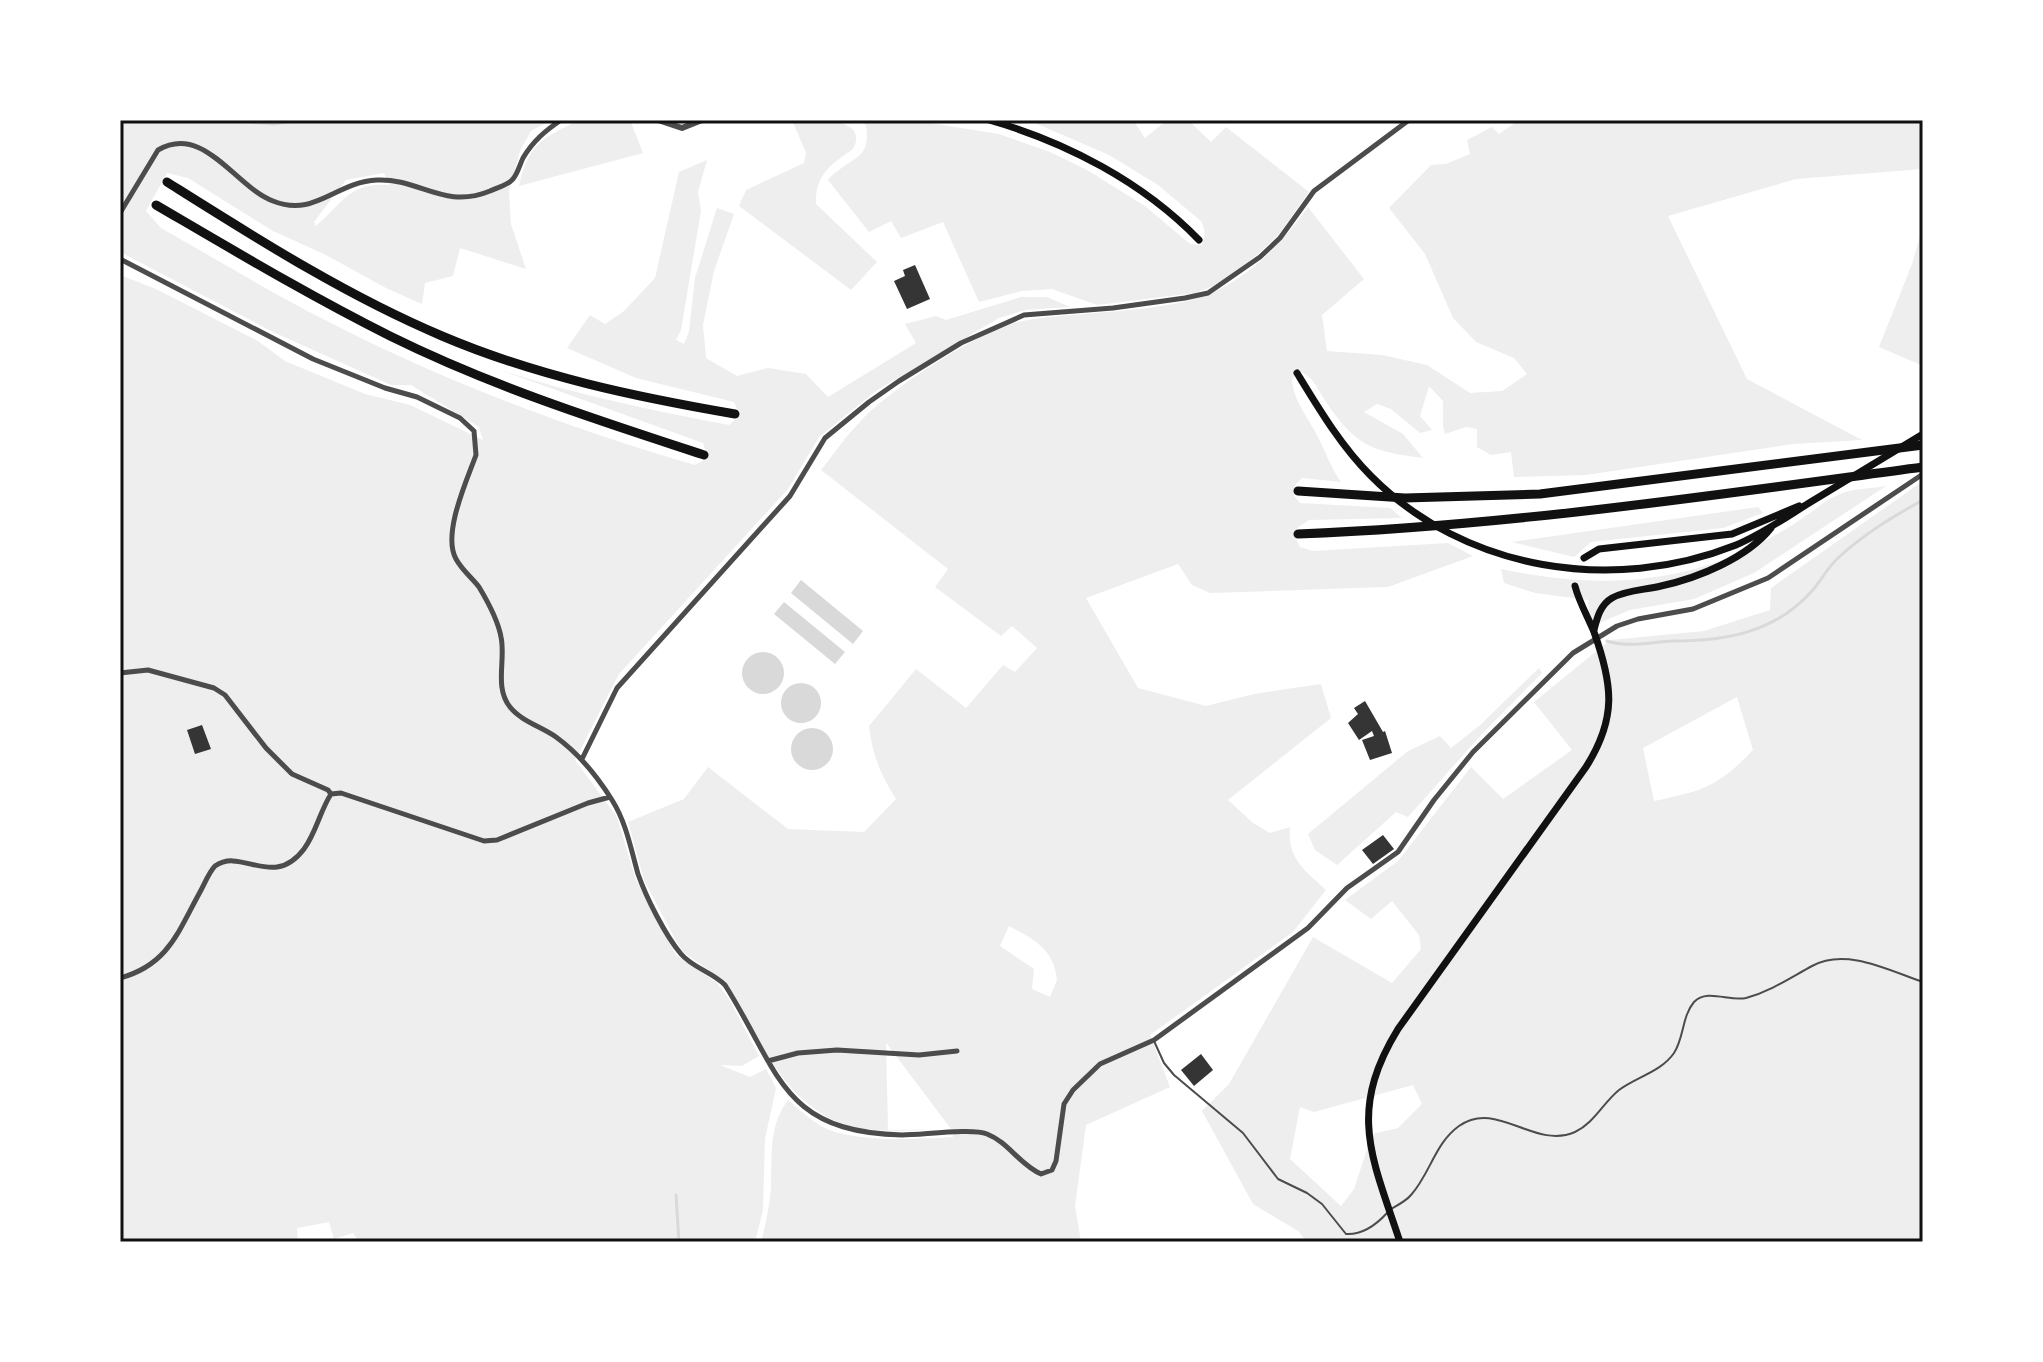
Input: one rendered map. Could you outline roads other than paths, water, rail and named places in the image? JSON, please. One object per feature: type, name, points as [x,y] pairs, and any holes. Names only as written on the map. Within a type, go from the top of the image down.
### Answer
[{"type":"highway","points":[[167,182],[275,250],[375,305],[443,336],[579,382],[658,401],[735,414]]},
{"type":"highway","points":[[156,205],[299,288],[392,337],[491,381],[587,417],[704,455]]},
{"type":"highway","points":[[1298,491],[1405,498],[1540,494],[1923,445]]},
{"type":"highway","points":[[1298,534],[1403,530],[1511,520],[1923,467]]},
{"type":"main road","points":[[989,120],[1042,137],[1101,167],[1170,212],[1199,240]]},
{"type":"main road","points":[[1297,373],[1324,418],[1371,476],[1428,521],[1499,555],[1537,565],[1575,570],[1637,569],[1701,557],[1738,544],[1773,526],[1923,434]]},
{"type":"main road","points":[[1584,558],[1599,549],[1732,534],[1812,501]]},
{"type":"main road","points":[[1594,632],[1602,607],[1610,599],[1670,584],[1705,571],[1762,540],[1773,526]]},
{"type":"main road","points":[[1400,1242],[1373,1161],[1367,1129],[1369,1094],[1379,1062],[1398,1029],[1586,767],[1604,736],[1610,703],[1607,674],[1575,586]]},
{"type":"street","points":[[120,213],[158,150],[182,143],[204,149],[270,201],[288,206],[305,207],[342,187],[375,180],[387,180],[438,195],[467,198],[512,180],[534,141],[561,120]]},
{"type":"street","points":[[663,122],[686,128],[702,120]]},
{"type":"street","points":[[582,760],[617,688],[790,496],[825,438],[899,381],[1001,322],[1024,315],[1208,293],[1260,257],[1280,238],[1314,191],[1409,120]]},
{"type":"street","points":[[120,259],[313,359],[385,388],[417,397],[460,418],[474,431],[476,455],[452,530],[454,556],[478,587],[498,625],[503,654],[503,694],[510,708],[555,737],[582,760],[610,797],[619,812],[640,878],[672,941],[692,964],[717,977],[725,985],[784,1087],[811,1113],[845,1129],[866,1133],[987,1134],[1029,1169],[1041,1174],[1052,1170],[1056,1161],[1064,1104],[1073,1090],[1100,1064],[1154,1040],[1308,928],[1347,888],[1398,852],[1473,752],[1573,653],[1617,626],[1693,609],[1768,578],[1923,474]]},
{"type":"street","points":[[120,673],[148,670],[214,688],[225,695],[266,748],[292,774],[331,794]]},
{"type":"street","points":[[331,794],[341,793],[484,841],[497,840],[610,797]]},
{"type":"street","points":[[120,978],[165,955],[214,867],[231,859],[274,868],[291,862],[306,847],[331,794]]},
{"type":"street","points":[[768,1061],[798,1053],[837,1050],[919,1055],[957,1051]]},
{"type":"lane","points":[[1154,1040],[1164,1063],[1174,1075],[1243,1133],[1278,1179],[1307,1193],[1322,1204],[1346,1234],[1356,1235],[1368,1230],[1389,1210],[1411,1196],[1446,1137],[1460,1124],[1476,1117],[1491,1117],[1545,1135],[1561,1136],[1590,1122],[1619,1090],[1663,1065],[1673,1055],[1694,1002],[1703,996],[1745,998],[1776,987],[1814,965],[1847,959],[1923,982]]},
{"type":"waterway","points":[[250,122],[274,124],[300,120]]},
{"type":"waterway","points":[[1607,641],[1631,644],[1711,639],[1765,626],[1797,606],[1834,562],[1858,541],[1923,500]]},
{"type":"waterway","points":[[676,1195],[679,1242]]}]
